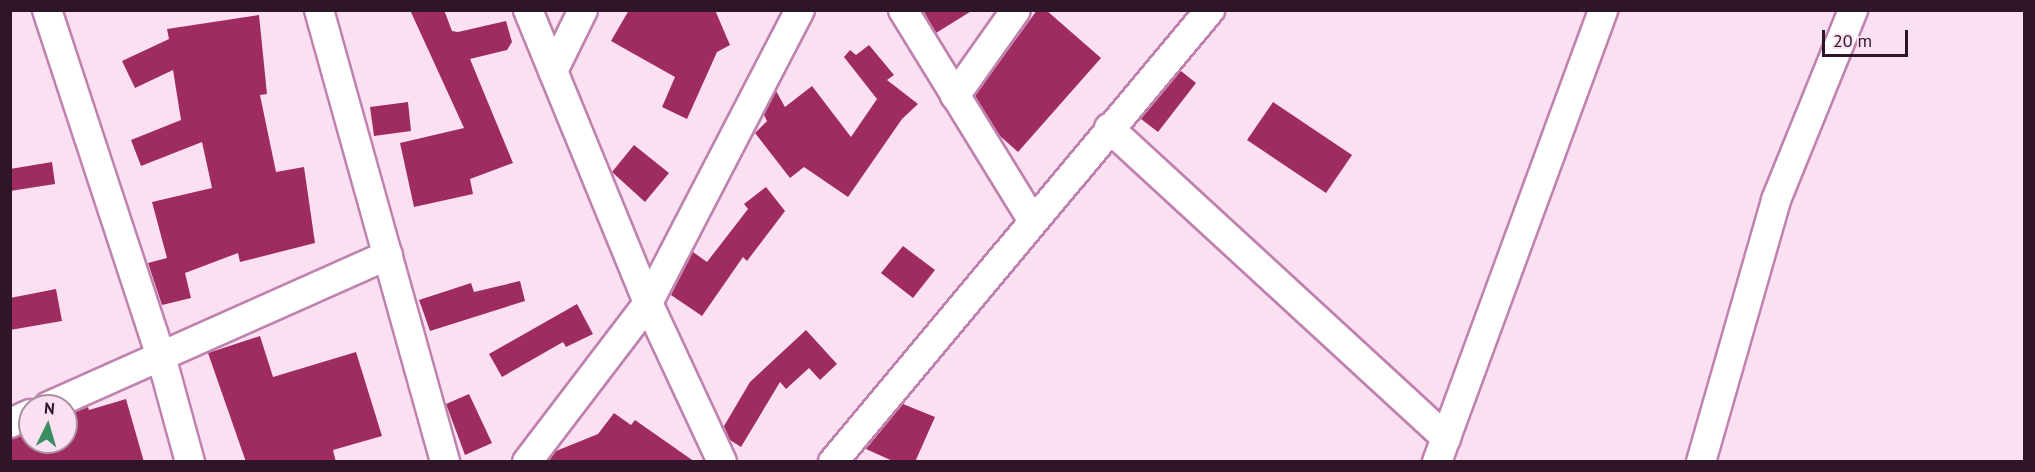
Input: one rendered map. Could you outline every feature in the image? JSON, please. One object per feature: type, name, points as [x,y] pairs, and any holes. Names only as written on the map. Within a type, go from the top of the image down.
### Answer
[{"type":"street","points":[[47,10],[161,356],[190,462]]},
{"type":"street","points":[[318,10],[445,462]]},
{"type":"street","points":[[528,10],[648,303],[722,462]]},
{"type":"street","points":[[553,71],[584,10]]},
{"type":"street","points":[[527,462],[648,303],[800,10]]},
{"type":"street","points":[[903,10],[1032,220]]},
{"type":"street","points":[[956,96],[1016,10]]},
{"type":"street","points":[[833,461],[1032,220],[1210,10]]},
{"type":"street","points":[[1109,128],[1441,450],[1603,10]]},
{"type":"street","points":[[1701,462],[1776,200],[1853,10]]},
{"type":"street","points":[[76,394],[388,255]]},
{"type":"building","points":[[410,10],[444,10],[452,31],[458,32],[506,21],[512,42],[507,50],[470,59],[513,163],[470,179],[473,194],[414,207],[400,143],[464,128]]},
{"type":"building","points":[[629,10],[715,10],[730,45],[717,52],[687,119],[662,107],[675,77],[611,41]]},
{"type":"building","points":[[923,10],[973,10],[936,33]]},
{"type":"building","points":[[1037,10],[1046,10],[1101,58],[1018,152],[1000,136],[975,96]]},
{"type":"building","points":[[259,15],[267,94],[260,95],[276,172],[304,167],[315,243],[240,262],[238,253],[185,273],[191,298],[162,305],[148,263],[167,258],[152,202],[212,188],[202,142],[141,166],[131,140],[181,120],[173,70],[135,88],[122,61],[169,39],[167,29]]},
{"type":"building","points":[[869,45],[894,75],[887,80],[918,104],[902,119],[848,197],[804,167],[790,178],[755,133],[767,121],[764,115],[776,91],[785,107],[812,86],[851,137],[877,99],[844,57],[850,50],[856,55]]},
{"type":"building","points":[[1181,71],[1196,83],[1158,132],[1141,119]]},
{"type":"building","points":[[408,102],[411,131],[374,136],[370,107]]},
{"type":"building","points":[[1273,102],[1352,155],[1326,193],[1247,140]]},
{"type":"building","points":[[634,145],[669,173],[645,202],[612,172]]},
{"type":"building","points":[[52,162],[55,184],[10,191],[10,169]]},
{"type":"building","points":[[766,187],[785,211],[747,261],[743,257],[702,316],[671,295],[693,252],[707,262],[748,209],[744,204]]},
{"type":"building","points":[[903,246],[935,270],[913,298],[881,273]]},
{"type":"building","points":[[520,281],[525,301],[430,331],[419,300],[471,283],[474,292]]},
{"type":"building","points":[[56,289],[62,321],[10,330],[10,298]]},
{"type":"building","points":[[577,304],[593,334],[566,347],[563,342],[502,377],[489,354]]},
{"type":"building","points":[[806,330],[837,364],[820,380],[809,368],[786,389],[780,382],[741,447],[730,440],[724,426],[750,382]]},
{"type":"building","points":[[260,336],[273,377],[356,352],[382,436],[333,450],[336,462],[246,462],[208,353]]},
{"type":"building","points":[[469,394],[492,443],[465,455],[446,404]]},
{"type":"building","points":[[126,399],[144,462],[10,462],[10,439],[18,436],[18,454],[78,454],[78,411],[88,407],[89,410]]},
{"type":"building","points":[[903,404],[935,417],[915,462],[895,462],[866,449]]},
{"type":"building","points":[[614,413],[631,425],[635,420],[695,462],[548,462],[556,451],[598,434]]}]
